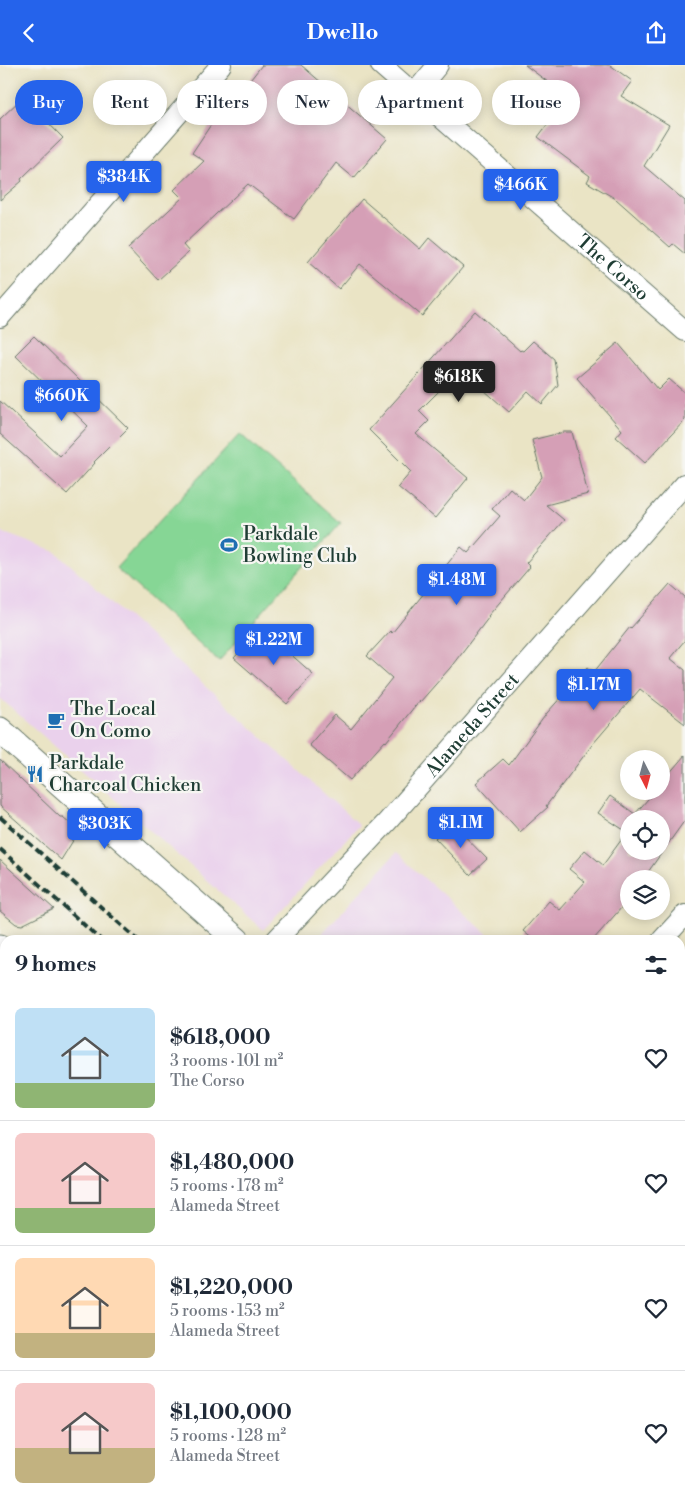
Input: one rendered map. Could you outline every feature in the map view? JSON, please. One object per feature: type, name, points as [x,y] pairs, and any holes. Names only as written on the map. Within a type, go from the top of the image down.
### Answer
[{"type":"street","points":[[0,317],[221,65]]},
{"type":"street","name":"The Corso","points":[[381,65],[398,80]]},
{"type":"street","points":[[426,80],[438,65]]},
{"type":"street","name":"The Corso","points":[[449,125],[685,331]]},
{"type":"street","name":"Alameda Street","points":[[281,935],[387,822],[685,483]]},
{"type":"street","points":[[0,730],[231,935]]},
{"type":"street","points":[[667,935],[685,915]]},
{"type":"shaded area","points":[[0,529],[4,533],[56,552],[359,825],[263,930],[0,698]]},
{"type":"shaded area","points":[[396,853],[488,935],[321,935]]},
{"type":"green space","name":"Parkdale Bowling Club","points":[[240,434],[341,523],[219,661],[116,568]]},
{"type":"building","points":[[262,65],[301,65],[318,80],[277,80],[277,125],[348,125],[348,105],[358,114],[358,125],[371,125],[387,139],[354,178],[336,163],[294,219],[248,184],[183,245],[189,252],[158,280],[128,248],[182,198],[174,190],[204,161],[192,153],[211,125],[267,125],[267,80],[250,80]]},
{"type":"building","points":[[525,65],[610,65],[632,81],[621,96],[669,125],[644,166],[685,201],[685,254],[673,244],[670,247],[616,199],[587,182],[590,176],[538,137],[547,125],[580,125],[580,80],[545,80]]},
{"type":"building","points":[[15,105],[15,125],[50,125],[63,138],[21,179],[22,181],[0,200],[0,119]]},
{"type":"building","points":[[362,199],[420,249],[429,238],[463,267],[422,316],[360,264],[339,289],[308,262]]},
{"type":"building","points":[[475,311],[520,351],[523,351],[533,341],[554,359],[558,385],[542,404],[528,391],[509,412],[467,375],[459,383],[452,378],[419,411],[429,421],[416,434],[468,478],[435,518],[398,487],[411,472],[369,430]]},
{"type":"building","points":[[34,336],[128,428],[94,462],[67,494],[0,434],[0,401],[60,456],[88,426],[15,355]]},
{"type":"building","points":[[618,343],[658,390],[669,379],[685,393],[685,420],[645,463],[616,437],[622,430],[577,378]]},
{"type":"building","points":[[564,432],[572,432],[588,494],[546,505],[564,520],[526,563],[530,567],[488,616],[450,668],[419,701],[386,742],[350,780],[309,745],[335,715],[351,729],[392,678],[367,656],[390,631],[392,633],[461,547],[468,553],[500,516],[492,509],[510,488],[524,500],[542,477],[532,440]]},
{"type":"building","points":[[670,584],[685,597],[685,640],[670,658],[685,670],[685,724],[640,689],[592,745],[546,806],[548,807],[520,832],[476,783],[503,759],[509,765],[547,713],[588,667],[594,672],[630,627]]},
{"type":"building","points":[[261,628],[313,674],[287,704],[234,658]]},
{"type":"building","points":[[685,755],[685,820],[670,841],[670,810],[638,810],[647,800],[670,800],[670,772]]},
{"type":"building","points":[[0,760],[60,817],[63,817],[79,831],[61,860],[0,806]]},
{"type":"building","points":[[610,796],[629,810],[620,810],[620,827],[598,813]]},
{"type":"building","points":[[452,823],[487,859],[470,875],[435,838]]},
{"type":"building","points":[[620,842],[620,860],[657,860],[649,870],[620,870],[620,909],[597,935],[528,935],[523,931],[549,901],[560,910],[585,882],[569,869],[585,850],[603,865]]},
{"type":"building","points":[[0,860],[54,909],[22,925],[16,924],[0,911]]},
{"type":"railway","points":[[0,817],[132,935]]},
{"type":"railway","points":[[0,849],[95,935]]},
{"type":"place","name":"Parkdale Bowling Club","points":[[229,545]]},
{"type":"place","name":"The Local On Como","points":[[56,720]]},
{"type":"place","name":"Parkdale Charcoal Chicken","points":[[35,774]]}]
